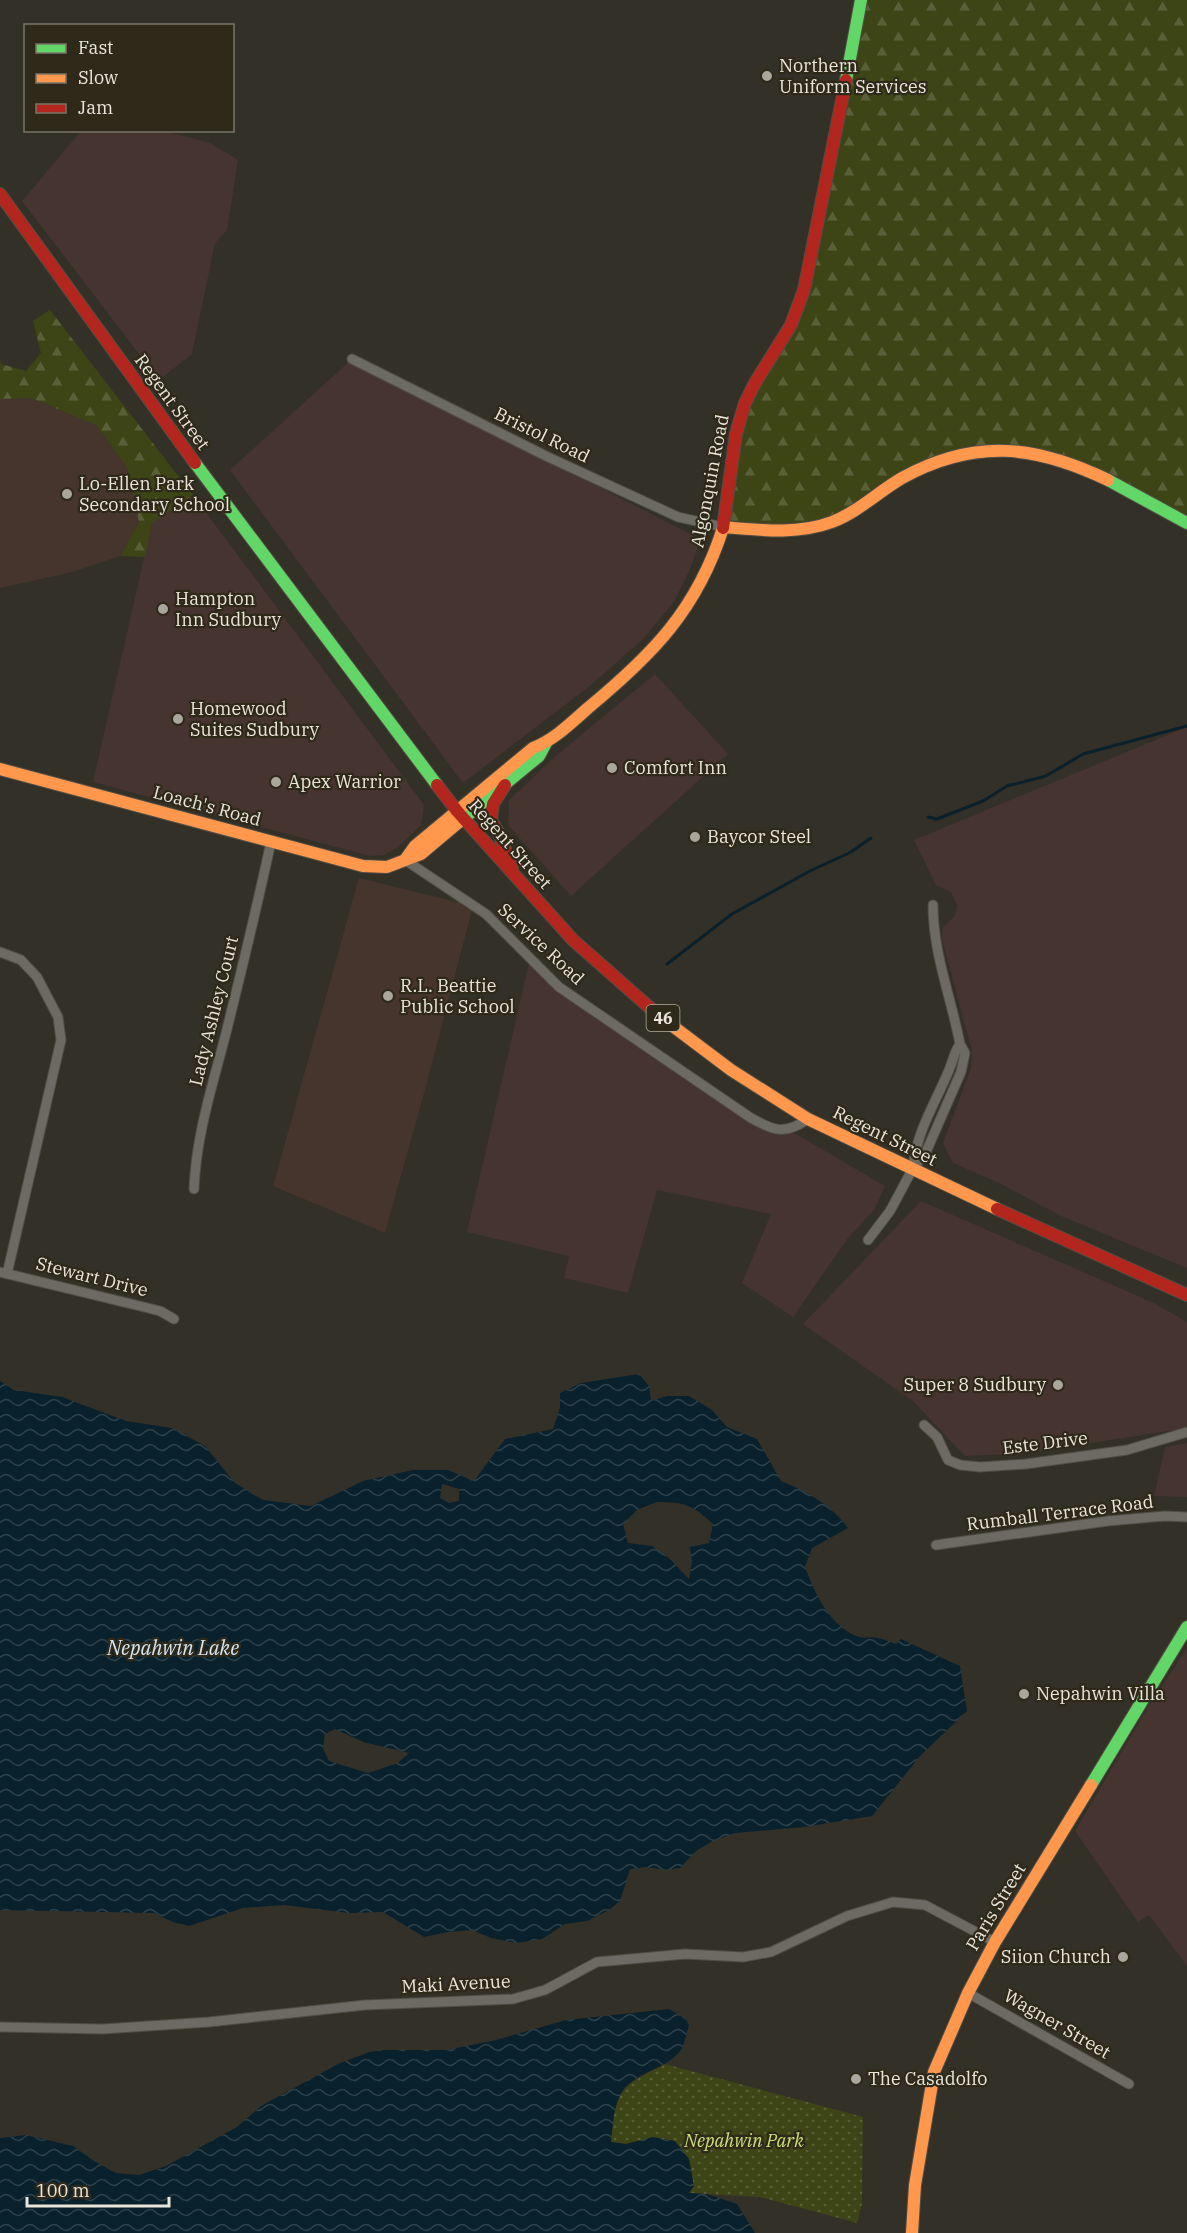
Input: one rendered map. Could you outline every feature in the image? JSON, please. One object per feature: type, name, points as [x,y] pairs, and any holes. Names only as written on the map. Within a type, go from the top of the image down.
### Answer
[{"type":"main road","name":"Algonquin Road","points":[[460,815],[533,748],[546,743],[660,642],[683,614],[706,576],[723,527],[736,431],[745,404],[754,384],[792,324],[802,300],[861,0]]},
{"type":"main road","name":"Regent Street","points":[[0,194],[238,522],[460,815],[573,940],[648,1007],[731,1070],[808,1119],[912,1170],[1187,1295]]},
{"type":"main road","points":[[723,527],[765,531],[804,529],[832,522],[852,512],[889,486],[937,460],[974,453],[1011,451],[1050,457],[1083,469],[1187,523]]},
{"type":"main road","name":"Algonquin Road","points":[[460,815],[505,785],[539,756],[546,743]]},
{"type":"main road","name":"Loach's Road","points":[[2,773],[363,866],[387,867],[405,860]]},
{"type":"main road","points":[[505,785],[493,804],[491,820],[500,836],[514,875]]},
{"type":"main road","points":[[405,860],[415,846],[460,815]]},
{"type":"main road","name":"Paris Street","points":[[912,2233],[915,2185],[934,2072],[968,1993],[995,1942],[1187,1627]]},
{"type":"street","name":"Bristol Road","points":[[352,359],[548,457],[678,517],[723,527]]},
{"type":"street","name":"Lady Ashley Court","points":[[194,1189],[195,1166],[202,1124],[249,942],[271,842]]},
{"type":"street","name":"Service Road","points":[[405,860],[486,914],[559,987],[751,1118],[770,1128],[789,1130],[808,1119]]},
{"type":"street","points":[[868,1240],[890,1211],[912,1170],[915,1146],[950,1067],[955,1050],[960,1044],[936,947],[933,904]]},
{"type":"street","points":[[0,952],[21,960],[37,977],[58,1017],[61,1040],[3,1273]]},
{"type":"street","name":"Stewart Drive","points":[[3,1273],[154,1310],[174,1319]]},
{"type":"street","name":"Este Drive","points":[[924,1425],[937,1437],[948,1460],[960,1465],[980,1467],[1026,1464],[1128,1449],[1187,1432]]},
{"type":"street","name":"Rumball Terrace Road","points":[[936,1545],[1108,1521],[1165,1516],[1187,1517]]},
{"type":"street","name":"Maki Avenue","points":[[0,2027],[103,2029],[208,2022],[365,2005],[513,1999],[545,1990],[597,1962],[685,1954],[743,1957],[771,1952],[847,1916],[893,1902],[925,1905],[995,1942]]},
{"type":"street","name":"Wagner Street","points":[[968,1993],[1129,2084]]},
{"type":"shaded area","points":[[80,132],[168,132],[210,143],[238,160],[227,230],[215,243],[192,354],[159,380],[22,201]]},
{"type":"shaded area","points":[[352,359],[692,535],[699,545],[674,602],[643,639],[591,685],[463,783],[230,470]]},
{"type":"shaded area","name":"Lo-Ellen Park Secondary School","points":[[31,398],[96,425],[127,467],[139,522],[120,556],[72,572],[0,588],[0,399]]},
{"type":"shaded area","points":[[193,495],[424,805],[421,825],[398,847],[384,855],[370,856],[93,782],[152,523]]},
{"type":"shaded area","points":[[655,674],[728,754],[571,896],[508,825],[509,800],[558,754]]},
{"type":"shaded area","points":[[1187,727],[1187,1268],[1061,1216],[999,1183],[953,1163],[943,1143],[971,1068],[972,1051],[942,939],[943,927],[955,916],[957,905],[951,892],[936,885],[914,840]]},
{"type":"shaded area","name":"R.L. Beattie Public School","points":[[359,878],[473,906],[385,1233],[273,1186]]},
{"type":"shaded area","points":[[530,959],[559,987],[770,1128],[789,1130],[885,1186],[874,1210],[848,1238],[793,1317],[742,1283],[771,1214],[657,1190],[628,1293],[564,1278],[569,1256],[467,1232]]},
{"type":"shaded area","points":[[921,1201],[1156,1304],[1187,1322],[1187,1428],[1026,1453],[965,1456],[913,1401],[803,1324]]},
{"type":"shaded area","points":[[1187,1443],[1187,1497],[1154,1496],[1165,1447]]},
{"type":"shaded area","points":[[1187,1648],[1187,1966],[1149,1915],[1138,1922],[1075,1831],[1150,1704]]},
{"type":"green space","points":[[861,0],[1187,0],[1187,523],[1083,469],[1032,452],[937,460],[852,512],[804,529],[723,527],[736,431],[802,300]]},
{"type":"green space","points":[[50,310],[193,495],[152,523],[145,557],[120,556],[139,522],[127,467],[96,425],[31,398],[0,399],[0,359],[1,364],[26,371],[41,353],[33,321]]},
{"type":"green space","name":"Nepahwin Park","points":[[665,2064],[863,2117],[862,2204],[857,2223],[760,2197],[689,2193],[653,2137],[626,2144],[611,2142],[615,2111],[623,2092],[638,2079]]},
{"type":"water","name":"Nepahwin Lake","points":[[639,1374],[649,1386],[651,1401],[667,1396],[689,1396],[712,1410],[727,1427],[757,1439],[781,1481],[818,1500],[834,1512],[848,1528],[812,1548],[805,1567],[813,1587],[831,1617],[848,1632],[859,1637],[875,1637],[896,1644],[901,1639],[960,1666],[967,1711],[921,1755],[872,1816],[804,1827],[735,1833],[713,1841],[696,1851],[680,1868],[630,1869],[620,1901],[609,1910],[587,1921],[565,1924],[542,1939],[517,1943],[491,1938],[472,1930],[424,1937],[383,1912],[349,1913],[284,1905],[243,1908],[189,1926],[173,1922],[154,1913],[0,1910],[0,1381],[14,1390],[62,1397],[126,1421],[172,1428],[205,1446],[235,1483],[263,1500],[311,1506],[363,1481],[413,1470],[448,1470],[474,1481],[505,1439],[553,1429],[560,1408],[560,1393],[581,1383]],"holes":[[[442,1484],[459,1489],[459,1501],[449,1503],[440,1498]],[[657,1502],[682,1504],[694,1509],[713,1524],[709,1543],[690,1547],[692,1562],[689,1579],[669,1558],[652,1546],[628,1543],[623,1524],[637,1510]],[[335,1729],[363,1742],[409,1753],[398,1763],[368,1773],[329,1761],[323,1748],[325,1734]]]},
{"type":"water","points":[[669,2009],[686,2019],[689,2025],[683,2046],[669,2061],[635,2079],[622,2092],[615,2110],[611,2142],[626,2144],[653,2137],[675,2141],[689,2159],[694,2186],[689,2193],[707,2194],[737,2204],[755,2233],[0,2233],[0,2138],[26,2135],[73,2146],[116,2173],[139,2175],[166,2166],[237,2127],[261,2106],[338,2064],[369,2052],[447,2050],[496,2040],[566,2020]]},
{"type":"waterway","points":[[928,817],[937,819],[983,801],[1007,786],[1046,776],[1083,754],[1187,726]]},
{"type":"waterway","points":[[667,964],[732,914],[808,872],[851,852],[871,838]]},
{"type":"traffic: fast","points":[[846,80],[861,0]]},
{"type":"traffic: fast","points":[[195,463],[437,785]]},
{"type":"traffic: fast","points":[[1108,480],[1187,523]]},
{"type":"traffic: fast","points":[[459,822],[539,756],[546,743]]},
{"type":"traffic: fast","points":[[1091,1785],[1187,1627]]},
{"type":"traffic: slow","points":[[723,527],[792,530],[819,526],[851,513],[902,478],[929,465],[980,452],[1030,453],[1055,459],[1108,480]]},
{"type":"traffic: slow","points":[[405,860],[415,846],[533,748],[569,725],[652,649],[686,607],[700,583],[723,528]]},
{"type":"traffic: slow","points":[[0,769],[363,866],[387,867],[421,854],[459,822]]},
{"type":"traffic: slow","points":[[658,1015],[731,1070],[808,1119],[997,1209]]},
{"type":"traffic: slow","points":[[912,2233],[915,2185],[934,2072],[968,1993],[995,1942],[1091,1785]]},
{"type":"traffic: jam","points":[[723,528],[736,434],[745,403],[791,325],[804,290],[846,80]]},
{"type":"traffic: jam","points":[[0,194],[195,463]]},
{"type":"traffic: jam","points":[[437,785],[457,811],[573,940],[658,1015]]},
{"type":"traffic: jam","points":[[505,785],[493,804],[491,820],[500,836],[512,868]]},
{"type":"traffic: jam","points":[[997,1209],[1187,1295]]},
{"type":"place","name":"Northern Uniform Services","points":[[767,76]]},
{"type":"place","name":"Lo-Ellen Park Secondary School","points":[[67,494]]},
{"type":"place","name":"Hampton Inn Sudbury","points":[[163,609]]},
{"type":"place","name":"Homewood Suites Sudbury","points":[[178,719]]},
{"type":"place","name":"Comfort Inn","points":[[612,768]]},
{"type":"place","name":"Apex Warrior","points":[[276,782]]},
{"type":"place","name":"Baycor Steel","points":[[695,837]]},
{"type":"place","name":"R.L. Beattie Public School","points":[[388,996]]},
{"type":"place","name":"Super 8 Sudbury","points":[[1058,1385]]},
{"type":"place","name":"Nepahwin Villa","points":[[1024,1694]]},
{"type":"place","name":"Siion Church","points":[[1123,1957]]},
{"type":"place","name":"The Casadolfo","points":[[856,2079]]}]
